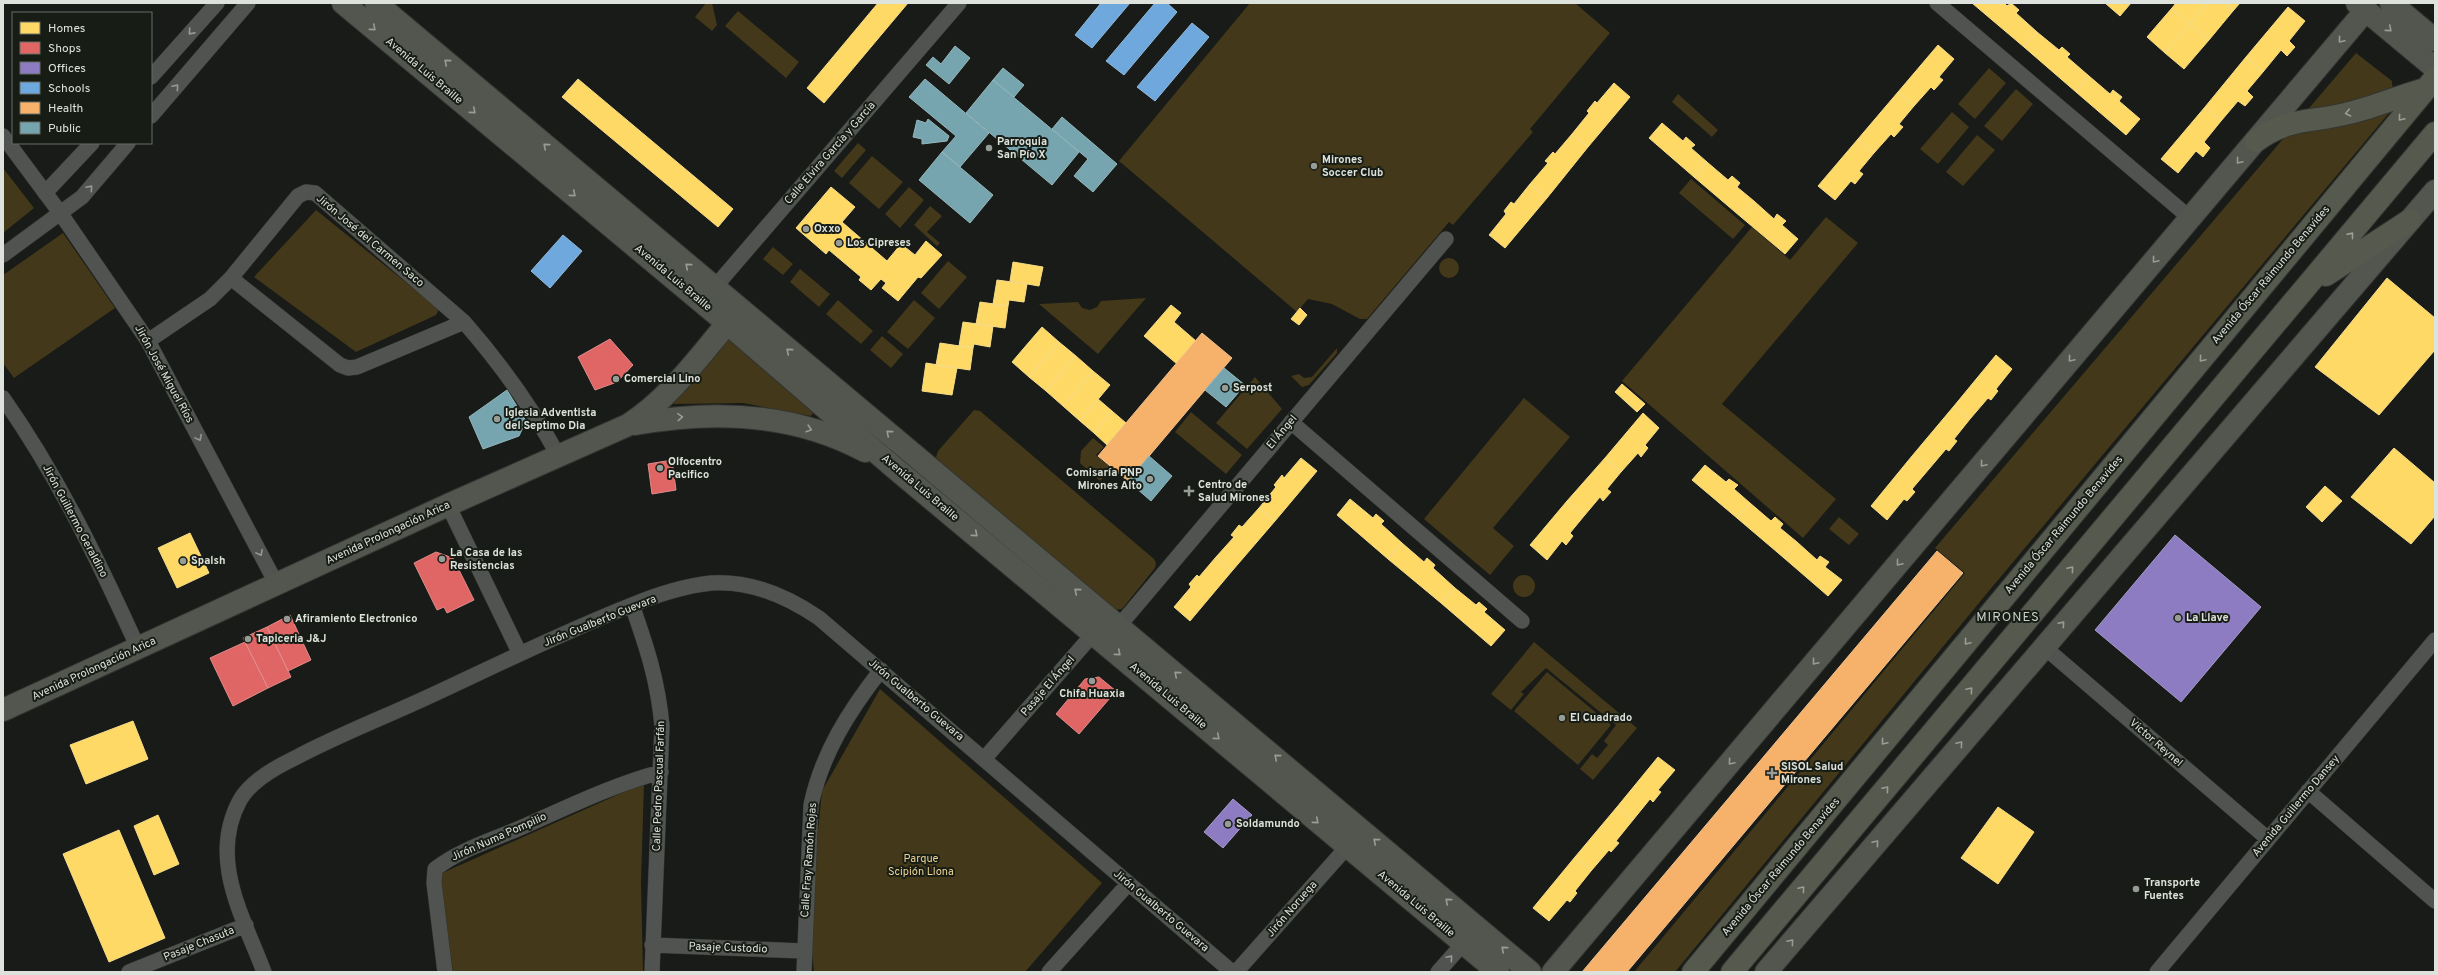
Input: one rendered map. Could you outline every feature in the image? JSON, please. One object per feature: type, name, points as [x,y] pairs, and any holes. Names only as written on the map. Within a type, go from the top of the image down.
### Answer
[{"type":"main road","points":[[2256,141],[2281,126],[2295,121],[2353,112],[2430,83]]},
{"type":"main road","name":"Avenida Óscar Raimundo Benavides","points":[[1693,972],[2430,83]]},
{"type":"main road","points":[[1732,972],[2308,287],[2435,133]]},
{"type":"main road","points":[[2308,287],[2410,220]]},
{"type":"street","points":[[152,76],[217,3]]},
{"type":"street","points":[[152,115],[248,3]]},
{"type":"street","name":"Avenida Luis Braille","points":[[343,3],[708,295]]},
{"type":"street","name":"Avenida Luis Braille","points":[[376,3],[733,316],[1119,626],[1530,972]]},
{"type":"street","name":"Calle Elvira García y García","points":[[708,295],[959,3]]},
{"type":"street","points":[[1936,3],[2190,218]]},
{"type":"street","points":[[2391,3],[2435,40]]},
{"type":"street","points":[[1553,972],[2256,141],[2362,7],[2435,68]]},
{"type":"street","name":"Jirón José Miguel Ríos","points":[[3,136],[61,214],[148,341],[277,585]]},
{"type":"street","points":[[45,193],[91,144]]},
{"type":"street","points":[[3,255],[61,214],[82,197],[127,144]]},
{"type":"street","points":[[1766,972],[2043,646],[2435,191]]},
{"type":"street","name":"Jirón José del Carmen Saco","points":[[148,341],[210,299],[231,278],[298,196],[306,192],[315,193],[464,322],[479,339],[542,425],[558,455]]},
{"type":"street","name":"El Ángel","points":[[1119,626],[1446,239]]},
{"type":"street","points":[[231,278],[340,365],[348,368],[357,367],[464,322]]},
{"type":"street","name":"Avenida Luis Braille","points":[[733,316],[891,465],[1498,972]]},
{"type":"street","name":"Avenida Prolongación Arica","points":[[3,710],[448,505],[628,425],[648,413],[664,398],[733,316]]},
{"type":"street","name":"Jirón Guillermo Geraldino","points":[[3,398],[62,492],[102,569],[138,648]]},
{"type":"street","points":[[628,425],[675,417],[714,415],[767,419],[810,429],[845,441],[891,465]]},
{"type":"street","points":[[1291,422],[1522,621]]},
{"type":"street","points":[[448,505],[520,654]]},
{"type":"street","name":"Jirón Gualberto Guevara","points":[[264,972],[230,882],[225,852],[234,814],[241,799],[251,786],[294,758],[520,654],[632,605],[682,590],[712,583],[743,586],[770,592],[797,602],[819,618],[1232,972]]},
{"type":"street","name":"Calle Pedro Pascual Farfán","points":[[632,605],[654,670],[659,695],[662,726],[652,972]]},
{"type":"street","points":[[1094,633],[1119,626]]},
{"type":"street","name":"Pasaje El Ángel","points":[[984,758],[1094,633]]},
{"type":"street","name":"Avenida Guillermo Dansey","points":[[2157,972],[2435,640]]},
{"type":"street","name":"Victor Reynel","points":[[2043,646],[2268,839]]},
{"type":"street","name":"Calle Fray Ramón Rojas","points":[[804,972],[803,951],[812,805],[817,780],[829,749],[844,721],[881,670]]},
{"type":"street","name":"Jirón Numa Pompilio","points":[[444,972],[434,883],[435,869],[447,860],[501,836],[618,786],[661,772]]},
{"type":"street","points":[[2308,791],[2435,901]]},
{"type":"street","name":"Jirón Noruega","points":[[1236,972],[1347,847]]},
{"type":"street","points":[[1049,972],[1128,884]]},
{"type":"street","name":"Pasaje Chasuta","points":[[129,972],[246,925]]},
{"type":"street","points":[[1438,972],[1477,927]]},
{"type":"street","name":"Pasaje Custodio","points":[[652,945],[803,951]]},
{"type":"green space","points":[[706,3],[712,3],[717,25],[712,31],[695,17]]},
{"type":"green space","name":"Mirones Soccer Club","points":[[1250,3],[1575,3],[1610,33],[1530,129],[1533,132],[1453,225],[1449,222],[1367,319],[1360,319],[1332,304],[1308,299],[1297,312],[1119,161]]},
{"type":"green space","points":[[738,11],[799,62],[786,78],[725,26]]},
{"type":"green space","points":[[2356,53],[2392,81],[2394,107],[1988,592],[1675,972],[1634,972],[1965,573],[1935,548]]},
{"type":"green space","points":[[1989,68],[2006,83],[1975,119],[1958,104]]},
{"type":"green space","points":[[2016,89],[2033,104],[2002,141],[1984,126]]},
{"type":"green space","points":[[1678,94],[1718,130],[1712,137],[1672,102]]},
{"type":"green space","points":[[1952,112],[1969,127],[1938,164],[1920,149]]},
{"type":"green space","points":[[1977,135],[1995,150],[1963,186],[1946,172]]},
{"type":"green space","points":[[858,143],[866,150],[842,178],[834,171]]},
{"type":"green space","points":[[872,156],[903,182],[879,209],[849,183]]},
{"type":"green space","points":[[3,168],[34,208],[3,233]]},
{"type":"green space","points":[[1691,179],[1745,225],[1733,239],[1679,193]]},
{"type":"green space","points":[[909,187],[924,200],[900,228],[885,214]]},
{"type":"green space","points":[[930,206],[942,216],[927,232],[940,243],[937,246],[914,225]]},
{"type":"green space","points":[[316,210],[439,309],[436,315],[356,352],[254,277]]},
{"type":"green space","points":[[1826,217],[1858,243],[1722,404],[1836,499],[1803,538],[1622,381],[1752,227],[1790,260]]},
{"type":"green space","points":[[63,233],[115,308],[14,378],[3,363],[3,275]]},
{"type":"green space","points":[[773,247],[793,264],[783,275],[763,259]]},
{"type":"green space","points":[[1445,258],[1453,258],[1459,264],[1459,272],[1453,278],[1445,278],[1439,272],[1439,264]]},
{"type":"green space","points":[[948,261],[967,277],[939,309],[921,293]]},
{"type":"green space","points":[[800,269],[830,294],[819,307],[790,282]]},
{"type":"green space","points":[[1146,298],[1098,354],[1039,304],[1078,302],[1082,308],[1090,310],[1097,307],[1101,301]]},
{"type":"green space","points":[[838,300],[873,331],[861,344],[826,314]]},
{"type":"green space","points":[[914,300],[935,318],[908,349],[887,332]]},
{"type":"green space","points":[[882,336],[903,354],[891,368],[870,350]]},
{"type":"green space","points":[[730,338],[814,412],[811,416],[743,403],[671,404]]},
{"type":"green space","points":[[1337,348],[1337,353],[1309,385],[1302,387],[1291,376],[1299,374],[1304,378],[1312,377]]},
{"type":"green space","points":[[1255,377],[1282,409],[1247,449],[1216,423]]},
{"type":"green space","points":[[1524,398],[1570,437],[1493,528],[1514,546],[1490,575],[1424,519]]},
{"type":"green space","points":[[974,410],[980,411],[1154,559],[1156,563],[1155,568],[1122,609],[1113,610],[939,462],[936,457],[938,451]]},
{"type":"green space","points":[[1191,412],[1242,455],[1226,474],[1175,432]]},
{"type":"green space","points":[[1093,438],[1104,447],[1096,455],[1111,468],[1100,481],[1080,463],[1081,451]]},
{"type":"green space","points":[[1839,517],[1859,534],[1849,545],[1829,529]]},
{"type":"green space","points":[[1524,575],[1532,578],[1535,586],[1532,594],[1524,597],[1516,594],[1513,586],[1516,578]]},
{"type":"green space","points":[[1534,642],[1637,728],[1593,780],[1580,769],[1592,754],[1597,758],[1608,745],[1604,741],[1616,725],[1546,668],[1521,692],[1524,694],[1511,710],[1491,694]]},
{"type":"green space","name":"El Cuadrado","points":[[1547,672],[1611,725],[1578,765],[1514,711]]},
{"type":"green space","name":"Parque Scipión Llona","points":[[880,689],[1102,883],[1025,972],[814,972],[809,920],[822,791]]},
{"type":"green space","points":[[644,783],[641,883],[643,972],[453,972],[440,874]]},
{"type":"building: Homes","points":[[878,3],[908,3],[824,103],[807,88]]},
{"type":"building: Homes","points":[[1972,3],[2004,3],[2007,6],[2011,3],[2019,10],[2016,13],[2037,32],[2024,47]]},
{"type":"building: Homes","points":[[2105,3],[2131,3],[2120,16]]},
{"type":"building: Homes","points":[[2176,3],[2208,3],[2190,24],[2172,8]]},
{"type":"building: Homes","points":[[2208,3],[2224,3],[2233,11],[2209,40],[2190,24]]},
{"type":"building: Homes","points":[[2224,3],[2240,3],[2233,11]]},
{"type":"building: Homes","points":[[2288,7],[2305,21],[2289,41],[2295,47],[2287,56],[2281,50],[2263,72],[2246,57]]},
{"type":"building: Homes","points":[[2172,8],[2190,24],[2165,53],[2147,37]]},
{"type":"building: Homes","points":[[2190,24],[2209,40],[2184,69],[2165,53]]},
{"type":"building: Homes","points":[[2037,32],[2059,50],[2062,47],[2070,54],[2067,57],[2089,76],[2076,92],[2024,47]]},
{"type":"building: Homes","points":[[1938,45],[1954,59],[1939,77],[1943,80],[1934,90],[1931,87],[1914,106],[1898,92]]},
{"type":"building: Homes","points":[[2246,57],[2263,72],[2247,91],[2253,97],[2245,106],[2238,101],[2221,121],[2205,107]]},
{"type":"building: Homes","points":[[2089,76],[2110,94],[2113,90],[2122,97],[2119,101],[2140,119],[2126,135],[2076,92]]},
{"type":"building: Homes","points":[[578,79],[733,209],[718,227],[562,97]]},
{"type":"building: Homes","points":[[1614,83],[1630,97],[1588,147],[1572,134],[1589,113],[1587,111],[1595,101],[1597,103]]},
{"type":"building: Homes","points":[[1898,92],[1914,106],[1899,124],[1903,127],[1894,137],[1891,134],[1874,153],[1858,139]]},
{"type":"building: Homes","points":[[2205,107],[2221,121],[2204,142],[2210,148],[2203,157],[2196,151],[2178,173],[2161,159]]},
{"type":"building: Homes","points":[[1662,123],[1683,141],[1686,137],[1695,145],[1691,148],[1707,162],[1694,177],[1649,138]]},
{"type":"building: Homes","points":[[1572,134],[1588,147],[1547,198],[1530,184],[1548,163],[1545,161],[1553,152],[1555,154]]},
{"type":"building: Homes","points":[[1858,139],[1874,153],[1859,171],[1863,174],[1855,184],[1851,181],[1835,200],[1818,186]]},
{"type":"building: Homes","points":[[1707,162],[1728,180],[1732,176],[1740,183],[1737,187],[1754,201],[1741,217],[1694,177]]},
{"type":"building: Homes","points":[[1530,184],[1547,198],[1505,248],[1489,235],[1506,214],[1504,211],[1511,202],[1514,204]]},
{"type":"building: Homes","name":"Los Cipreses","points":[[831,187],[855,207],[842,222],[887,261],[901,244],[915,255],[926,241],[942,255],[921,278],[918,277],[898,301],[882,288],[886,283],[881,279],[871,290],[859,280],[861,277],[829,250],[826,254],[796,228]]},
{"type":"building: Homes","points":[[1754,201],[1774,219],[1777,214],[1786,221],[1782,225],[1798,239],[1785,254],[1741,217]]},
{"type":"building: Homes","points":[[1013,262],[1043,267],[1039,286],[1010,281]]},
{"type":"building: Homes","points":[[2387,278],[2435,318],[2435,350],[2379,415],[2315,367]]},
{"type":"building: Homes","points":[[997,280],[1027,284],[1024,302],[1009,300],[1008,306],[993,304]]},
{"type":"building: Homes","points":[[980,302],[1008,306],[1005,328],[976,324]]},
{"type":"building: Homes","points":[[1171,305],[1181,313],[1174,322],[1196,341],[1177,364],[1144,336]]},
{"type":"building: Homes","points":[[1300,308],[1307,315],[1299,325],[1291,319]]},
{"type":"building: Homes","points":[[963,322],[993,326],[990,347],[974,344],[973,348],[959,346]]},
{"type":"building: Homes","points":[[1042,327],[1059,342],[1029,377],[1012,362]]},
{"type":"building: Homes","points":[[1059,342],[1076,356],[1046,391],[1029,377]]},
{"type":"building: Homes","points":[[940,343],[973,348],[970,370],[936,365]]},
{"type":"building: Homes","points":[[1996,355],[2012,369],[1996,389],[1998,391],[1991,400],[1988,398],[1970,419],[1954,406]]},
{"type":"building: Homes","points":[[1076,356],[1093,371],[1063,406],[1046,391]]},
{"type":"building: Homes","points":[[926,363],[957,368],[952,395],[922,391]]},
{"type":"building: Homes","points":[[1093,371],[1110,385],[1080,421],[1063,406]]},
{"type":"building: Homes","points":[[1622,384],[1645,404],[1637,412],[1615,392]]},
{"type":"building: Homes","points":[[1098,399],[1112,411],[1094,433],[1080,421]]},
{"type":"building: Homes","points":[[1954,406],[1970,419],[1954,439],[1957,441],[1949,451],[1946,449],[1929,469],[1912,456]]},
{"type":"building: Homes","points":[[1112,411],[1126,423],[1107,445],[1094,433]]},
{"type":"building: Homes","points":[[1643,413],[1659,428],[1645,445],[1648,448],[1641,457],[1638,453],[1621,472],[1605,458]]},
{"type":"building: Homes","points":[[2394,448],[2435,483],[2435,516],[2411,544],[2351,497]]},
{"type":"building: Homes","points":[[1912,456],[1929,469],[1912,489],[1915,492],[1907,501],[1904,499],[1887,520],[1871,506]]},
{"type":"building: Homes","points":[[1301,458],[1317,471],[1275,521],[1259,508],[1276,487],[1274,485],[1282,475],[1284,478]]},
{"type":"building: Homes","points":[[1605,458],[1621,472],[1607,489],[1611,492],[1603,501],[1600,497],[1584,516],[1567,501]]},
{"type":"building: Homes","points":[[1705,465],[1726,482],[1729,479],[1738,485],[1734,489],[1750,503],[1737,518],[1692,480]]},
{"type":"building: Homes","points":[[2325,486],[2342,501],[2322,522],[2306,507]]},
{"type":"building: Homes","points":[[1350,499],[1373,518],[1376,514],[1384,521],[1381,524],[1402,543],[1388,559],[1337,515]]},
{"type":"building: Homes","points":[[1567,501],[1584,516],[1570,533],[1573,536],[1566,545],[1562,541],[1547,560],[1530,545]]},
{"type":"building: Homes","points":[[1750,503],[1771,521],[1775,517],[1783,524],[1780,528],[1797,542],[1784,558],[1737,518]]},
{"type":"building: Homes","points":[[1259,508],[1275,521],[1232,571],[1216,557],[1234,537],[1231,535],[1239,525],[1242,527]]},
{"type":"building: Homes","name":"Spalsh","points":[[190,533],[209,573],[177,588],[158,548]]},
{"type":"building: Homes","points":[[1797,542],[1817,560],[1820,556],[1829,562],[1825,567],[1842,580],[1828,596],[1784,558]]},
{"type":"building: Homes","points":[[1402,543],[1424,562],[1427,558],[1435,565],[1433,568],[1455,588],[1441,603],[1388,559]]},
{"type":"building: Homes","points":[[1216,557],[1232,571],[1190,621],[1174,607],[1191,587],[1189,584],[1197,575],[1199,577]]},
{"type":"building: Homes","points":[[1455,588],[1476,605],[1479,602],[1487,609],[1484,612],[1505,630],[1491,646],[1441,603]]},
{"type":"building: Homes","points":[[133,721],[148,759],[86,784],[70,745]]},
{"type":"building: Homes","points":[[1658,757],[1675,770],[1658,790],[1661,792],[1653,802],[1650,799],[1633,820],[1617,807]]},
{"type":"building: Homes","points":[[1617,807],[1633,820],[1616,841],[1619,843],[1611,852],[1609,850],[1591,871],[1575,857]]},
{"type":"building: Homes","points":[[1998,807],[2034,832],[1998,884],[1961,858]]},
{"type":"building: Homes","points":[[158,815],[179,864],[154,875],[134,826]]},
{"type":"building: Homes","points":[[119,830],[165,938],[109,962],[63,854]]},
{"type":"building: Homes","points":[[1575,857],[1591,871],[1575,891],[1577,893],[1570,902],[1567,900],[1549,921],[1533,908]]},
{"type":"building: Shops","points":[[610,339],[633,365],[617,382],[595,390],[578,357]]},
{"type":"building: Shops","points":[[672,460],[676,490],[652,494],[648,464]]},
{"type":"building: Shops","points":[[436,552],[453,558],[474,600],[447,613],[444,607],[437,610],[414,563]]},
{"type":"building: Shops","points":[[290,615],[311,660],[288,671],[267,627]]},
{"type":"building: Shops","points":[[267,627],[291,677],[268,688],[243,638]]},
{"type":"building: Shops","points":[[245,642],[268,688],[233,706],[210,658]]},
{"type":"building: Shops","points":[[1099,677],[1116,691],[1079,734],[1056,714],[1085,679]]},
{"type":"building: Offices","name":"La Llave","points":[[2175,535],[2261,607],[2181,702],[2095,630]]},
{"type":"building: Offices","name":"Soldamundo","points":[[1233,799],[1252,815],[1223,848],[1204,832]]},
{"type":"building: Schools","points":[[1101,3],[1130,3],[1092,48],[1075,35]]},
{"type":"building: Schools","points":[[1155,3],[1167,3],[1177,12],[1124,75],[1106,61]]},
{"type":"building: Schools","points":[[1192,23],[1209,37],[1155,101],[1137,87]]},
{"type":"building: Schools","points":[[563,235],[582,251],[550,288],[531,271]]},
{"type":"building: Health","points":[[1202,333],[1232,358],[1128,481],[1098,456]]},
{"type":"building: Health","name":"SISOL Salud Mirones","points":[[1937,551],[1963,573],[1627,972],[1582,972]]},
{"type":"building: Public","points":[[955,46],[970,58],[949,84],[926,65],[933,57],[941,64]]},
{"type":"building: Public","points":[[1003,68],[1024,85],[1014,97],[993,80]]},
{"type":"building: Public","points":[[925,79],[989,133],[960,167],[942,152],[956,136],[909,97]]},
{"type":"building: Public","points":[[993,80],[1079,152],[1052,185],[966,113]]},
{"type":"building: Public","points":[[1062,117],[1117,164],[1093,192],[1074,176],[1088,159],[1052,129]]},
{"type":"building: Public","points":[[928,119],[949,136],[947,141],[922,144],[922,139],[913,137],[917,120],[926,123]]},
{"type":"building: Public","points":[[942,152],[993,195],[970,223],[919,180]]},
{"type":"building: Public","name":"Serpost","points":[[1224,368],[1245,385],[1226,407],[1205,390]]},
{"type":"building: Public","name":"Iglesia Adventista del Septimo Dia","points":[[507,390],[526,421],[519,436],[483,449],[469,417]]},
{"type":"building: Public","name":"Comisaría PNP Mirones Alto","points":[[1149,456],[1172,476],[1151,501],[1128,481]]},
{"type":"place","name":"Parroquia San Pío X","points":[[989,148]]},
{"type":"place","name":"Mirones Soccer Club","points":[[1314,166]]},
{"type":"place","name":"Oxxo","points":[[806,229]]},
{"type":"place","name":"Los Cipreses","points":[[839,243]]},
{"type":"place","name":"Comercial Lino","points":[[616,379]]},
{"type":"place","name":"Serpost","points":[[1225,388]]},
{"type":"place","name":"Iglesia Adventista del Septimo Dia","points":[[497,419]]},
{"type":"place","name":"Olfocentro Pacifico","points":[[660,468]]},
{"type":"place","name":"Comisaría PNP Mirones Alto","points":[[1150,479]]},
{"type":"place","name":"Centro de Salud Mirones","points":[[1189,491]]},
{"type":"place","name":"La Casa de las Resistencias","points":[[442,559]]},
{"type":"place","name":"Spalsh","points":[[183,561]]},
{"type":"place","name":"La Llave","points":[[2178,618]]},
{"type":"place","name":"Afiramiento Electronico","points":[[287,619]]},
{"type":"place","name":"Tapiceria J&J","points":[[248,639]]},
{"type":"place","name":"Chifa Huaxia","points":[[1092,681]]},
{"type":"place","name":"El Cuadrado","points":[[1562,718]]},
{"type":"place","name":"SISOL Salud Mirones","points":[[1772,773]]},
{"type":"place","name":"Soldamundo","points":[[1228,824]]},
{"type":"place","name":"Transporte Fuentes","points":[[2136,889]]},
{"type":"district","name":"MIRONES","points":[[2008,618]]}]
